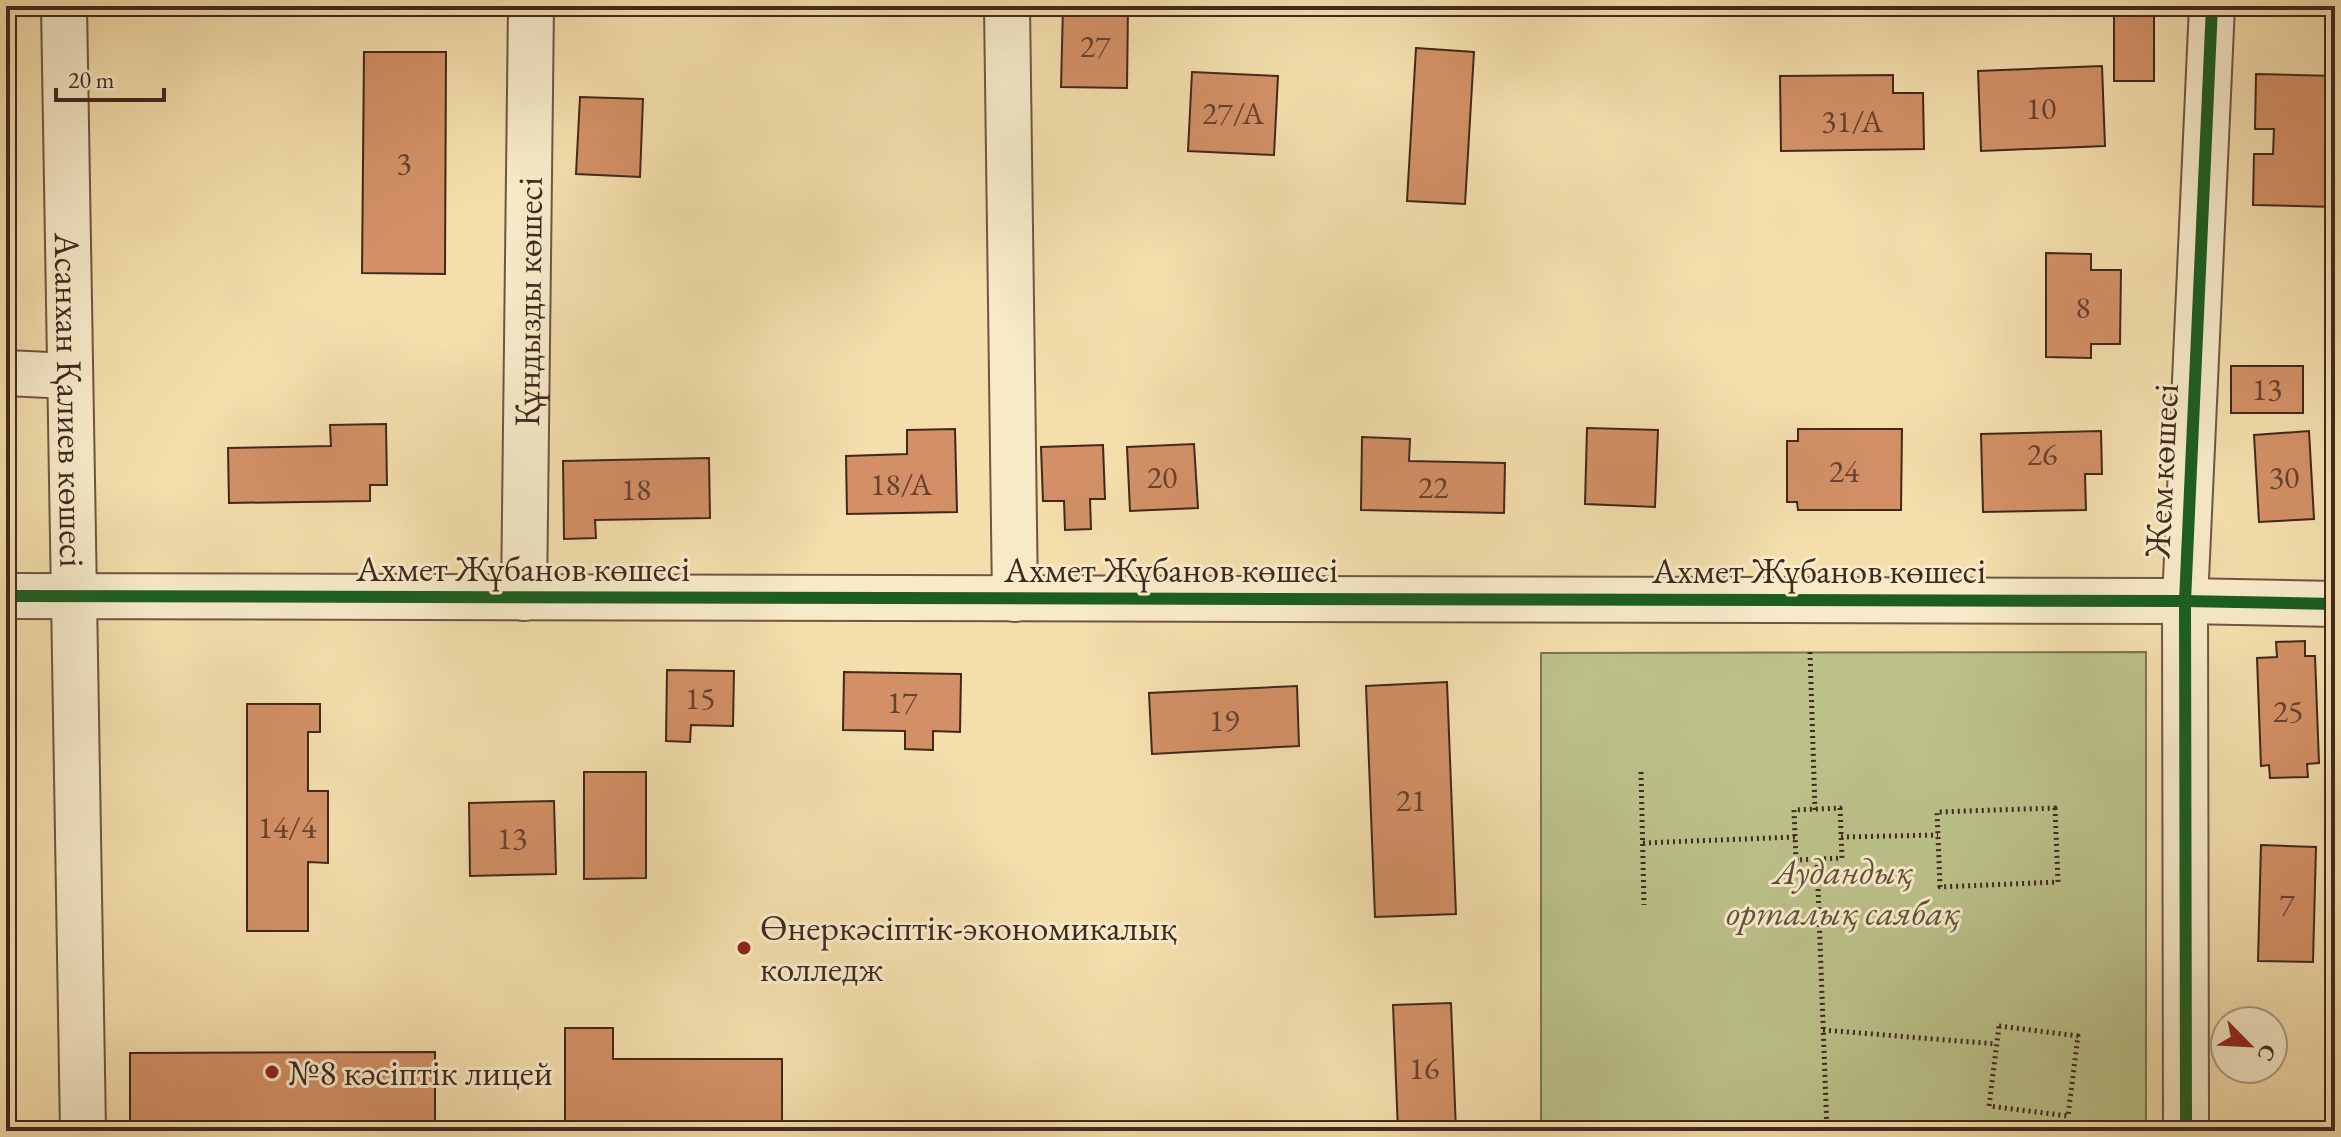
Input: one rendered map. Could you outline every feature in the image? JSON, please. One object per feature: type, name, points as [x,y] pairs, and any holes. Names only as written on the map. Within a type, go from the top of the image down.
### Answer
[{"type":"street","name":"Асанхан Қалиев көшесі","points":[[64,6],[83,1131]]},
{"type":"street","name":"Құндызды көшесі","points":[[524,598],[531,6]]},
{"type":"street","points":[[1007,6],[1015,599]]},
{"type":"street","name":"Жем көшесі","points":[[2186,1131],[2185,601],[2212,6]]},
{"type":"street","points":[[6,373],[70,376]]},
{"type":"street","name":"Ахмет Жұбанов көшесі","points":[[6,596],[2185,601],[2335,604]]},
{"type":"path","points":[[1810,652],[1815,810]]},
{"type":"path","points":[[1641,772],[1644,905]]},
{"type":"path","points":[[1840,808],[1842,858],[1796,860],[1794,810],[1815,810],[1840,808]]},
{"type":"path","points":[[2055,808],[2058,882],[1940,887],[1938,835],[1937,812],[2055,808]]},
{"type":"path","points":[[1841,837],[1938,835]]},
{"type":"path","points":[[1643,843],[1795,837]]},
{"type":"path","points":[[1817,859],[1827,1131]]},
{"type":"path","points":[[1999,1026],[2078,1036],[2068,1116],[1989,1106],[1996,1044],[1999,1026]]},
{"type":"path","points":[[1823,1030],[1996,1044]]},
{"type":"green space","name":"Аудандық орталық саябақ","points":[[2146,652],[2146,1131],[1541,1131],[1541,653]]},
{"type":"building","points":[[1063,6],[1128,6],[1127,88],[1061,87]]},
{"type":"building","points":[[2114,15],[2154,15],[2154,81],[2114,81]]},
{"type":"building","points":[[1416,48],[1474,52],[1465,204],[1407,201]]},
{"type":"building","points":[[364,52],[446,52],[445,274],[362,273]]},
{"type":"building","points":[[2102,66],[2105,146],[1981,151],[1978,71]]},
{"type":"building","points":[[1192,72],[1278,76],[1274,155],[1188,151]]},
{"type":"building","points":[[2256,74],[2335,76],[2335,207],[2253,205],[2254,154],[2273,154],[2274,129],[2255,129]]},
{"type":"building","points":[[1893,75],[1893,93],[1923,93],[1924,149],[1781,151],[1780,76]]},
{"type":"building","points":[[580,97],[643,99],[640,177],[576,174]]},
{"type":"building","points":[[2046,253],[2091,254],[2091,270],[2121,270],[2120,344],[2091,344],[2091,358],[2046,357]]},
{"type":"building","points":[[2231,366],[2303,366],[2303,413],[2231,413]]},
{"type":"building","points":[[386,424],[387,485],[370,485],[370,501],[229,503],[228,448],[331,446],[330,425]]},
{"type":"building","points":[[1587,428],[1658,430],[1655,507],[1585,504]]},
{"type":"building","points":[[955,429],[957,512],[847,514],[846,456],[907,454],[907,430]]},
{"type":"building","points":[[1798,429],[1902,429],[1901,510],[1798,510],[1797,502],[1787,502],[1787,441],[1798,441]]},
{"type":"building","points":[[2101,431],[2102,474],[2085,474],[2086,510],[1983,512],[1981,434]]},
{"type":"building","points":[[2309,431],[2314,519],[2259,522],[2254,435]]},
{"type":"building","points":[[1362,437],[1410,439],[1409,461],[1505,463],[1504,513],[1361,510]]},
{"type":"building","points":[[1194,444],[1198,508],[1130,511],[1127,447]]},
{"type":"building","points":[[1103,445],[1105,499],[1090,499],[1091,529],[1065,530],[1064,501],[1043,501],[1041,447]]},
{"type":"building","points":[[709,458],[710,518],[595,520],[596,538],[564,539],[563,461]]},
{"type":"building","points":[[2305,641],[2305,656],[2315,656],[2319,763],[2307,764],[2308,777],[2270,778],[2269,765],[2261,766],[2257,658],[2277,657],[2276,642]]},
{"type":"building","points":[[667,670],[734,671],[733,726],[691,725],[690,742],[666,741]]},
{"type":"building","points":[[844,672],[961,674],[960,732],[933,731],[933,750],[905,749],[905,731],[843,730]]},
{"type":"building","points":[[1447,682],[1456,914],[1375,917],[1366,686]]},
{"type":"building","points":[[1297,686],[1299,746],[1152,754],[1149,693]]},
{"type":"building","points":[[247,704],[320,704],[320,732],[308,732],[308,791],[328,791],[328,863],[308,862],[308,931],[247,931]]},
{"type":"building","points":[[584,772],[646,772],[646,878],[584,879]]},
{"type":"building","points":[[554,801],[556,874],[470,876],[469,803]]},
{"type":"building","points":[[2261,845],[2316,847],[2313,962],[2258,961]]},
{"type":"building","points":[[1451,1003],[1456,1131],[1398,1131],[1393,1005]]},
{"type":"building","points":[[565,1028],[613,1028],[613,1059],[782,1059],[782,1131],[565,1131]]},
{"type":"building","name":"№8 кәсіптік лицей","points":[[435,1052],[435,1131],[130,1131],[130,1053]]},
{"type":"cycle path","points":[[2186,1131],[2185,601],[2212,6]]},
{"type":"cycle path","points":[[6,596],[2185,601],[2335,604]]},
{"type":"place","name":"Өнеркәсіптік-экономикалық колледж","points":[[744,948]]},
{"type":"place","name":"№8 кәсіптік лицей","points":[[272,1072]]}]
